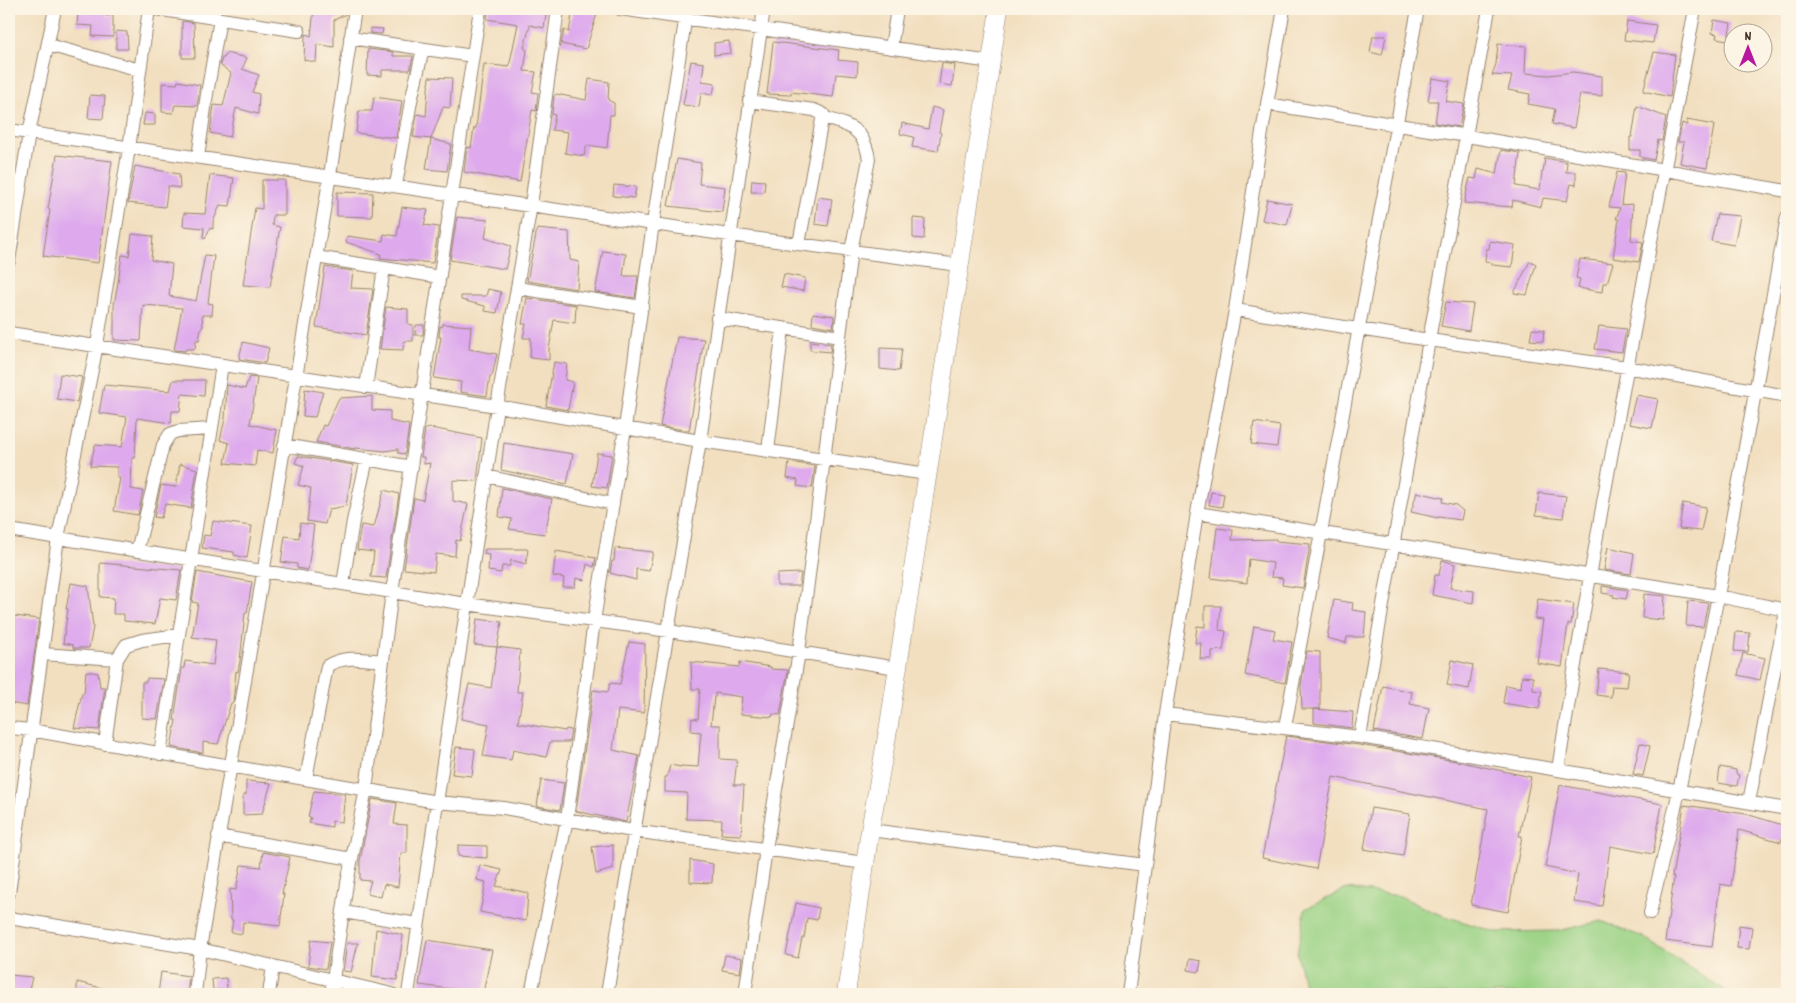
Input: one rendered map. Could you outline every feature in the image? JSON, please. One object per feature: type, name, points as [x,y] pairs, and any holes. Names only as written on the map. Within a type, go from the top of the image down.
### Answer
[{"type":"street","points":[[9,261],[29,133],[55,9]]},
{"type":"street","points":[[9,893],[58,538],[97,345],[149,9]]},
{"type":"street","points":[[156,9],[298,31]]},
{"type":"street","points":[[195,994],[200,949],[218,836],[330,175],[355,9]]},
{"type":"street","points":[[332,994],[343,912],[366,789],[392,592],[480,9]]},
{"type":"street","points":[[408,994],[466,604],[531,205],[558,9]]},
{"type":"street","points":[[620,9],[687,14],[760,29],[991,62]]},
{"type":"street","points":[[607,994],[700,441],[729,235],[764,9]]},
{"type":"street","points":[[891,48],[896,9]]},
{"type":"street","points":[[846,994],[999,9]]},
{"type":"street","points":[[1128,994],[1165,714],[1197,512],[1235,310],[1267,104],[1284,9]]},
{"type":"street","points":[[1285,727],[1418,9]]},
{"type":"street","points":[[1360,737],[1489,9]]},
{"type":"street","points":[[1558,770],[1627,367],[1695,9]]},
{"type":"street","points":[[531,994],[567,819],[594,621],[625,428],[653,223],[687,14]]},
{"type":"street","points":[[198,157],[220,20]]},
{"type":"street","points":[[350,38],[473,56]]},
{"type":"street","points":[[48,45],[140,70]]},
{"type":"street","points":[[396,185],[411,101],[423,48]]},
{"type":"street","points":[[745,994],[766,849],[799,652],[851,251],[870,159],[867,145],[851,126],[823,117],[823,114],[814,110],[749,101]]},
{"type":"street","points":[[1267,104],[1467,136],[1787,192]]},
{"type":"street","points":[[799,244],[823,117]]},
{"type":"street","points":[[9,130],[330,175],[729,235],[959,265]]},
{"type":"street","points":[[1650,913],[1679,791],[1718,596],[1787,218]]},
{"type":"street","points":[[316,257],[440,277]]},
{"type":"street","points":[[366,387],[384,268]]},
{"type":"street","points":[[517,288],[642,307]]},
{"type":"street","points":[[1235,310],[1429,340],[1627,367],[1787,396]]},
{"type":"street","points":[[717,318],[840,336]]},
{"type":"street","points":[[768,451],[783,328]]},
{"type":"street","points":[[9,333],[497,406],[700,441],[927,474]]},
{"type":"street","points":[[160,754],[222,365]]},
{"type":"street","points":[[137,551],[163,445],[170,434],[178,431],[212,429]]},
{"type":"street","points":[[284,445],[412,467]]},
{"type":"street","points":[[343,584],[352,521],[367,459]]},
{"type":"street","points":[[486,476],[613,504]]},
{"type":"street","points":[[1197,512],[1787,608],[1749,802]]},
{"type":"street","points":[[9,530],[466,604],[669,631],[897,668]]},
{"type":"street","points":[[105,744],[116,659],[126,645],[142,640],[179,634]]},
{"type":"street","points":[[42,654],[116,659]]},
{"type":"street","points":[[306,779],[327,666],[336,660],[351,658],[383,661]]},
{"type":"street","points":[[1165,714],[1360,737],[1787,809]]},
{"type":"street","points":[[9,728],[31,730],[436,802],[504,808],[634,831],[865,863]]},
{"type":"street","points":[[870,830],[1144,865]]},
{"type":"street","points":[[218,836],[352,859]]},
{"type":"street","points":[[343,912],[418,924]]},
{"type":"street","points":[[9,918],[200,949],[392,994]]},
{"type":"street","points":[[269,994],[272,966]]},
{"type":"green space","points":[[1347,889],[1400,896],[1433,912],[1495,932],[1558,931],[1601,921],[1643,937],[1729,994],[1306,994],[1297,954],[1305,909]]},
{"type":"building","points":[[78,9],[107,9],[106,16],[113,15],[113,37],[92,36],[93,26],[77,25]]},
{"type":"building","points":[[314,9],[347,9],[346,14],[334,20],[334,47],[317,44],[316,62],[304,60],[305,36],[306,34],[311,36]]},
{"type":"building","points":[[488,9],[547,9],[544,28],[530,25],[524,48],[527,50],[524,71],[536,72],[532,92],[538,93],[536,111],[532,110],[520,182],[464,172],[467,147],[471,148],[474,128],[476,128],[484,64],[509,67],[518,24],[487,19]]},
{"type":"building","points":[[573,10],[597,14],[586,49],[561,44],[564,30],[569,32]]},
{"type":"building","points":[[1714,20],[1725,22],[1724,39],[1716,38],[1717,34],[1712,33]]},
{"type":"building","points":[[182,21],[194,23],[195,58],[182,58]]},
{"type":"building","points":[[1627,21],[1656,25],[1653,43],[1624,40]]},
{"type":"building","points":[[370,28],[383,29],[382,34],[370,33]]},
{"type":"building","points":[[116,31],[127,32],[128,49],[116,49]]},
{"type":"building","points":[[1373,36],[1386,36],[1382,55],[1370,52]]},
{"type":"building","points":[[729,41],[731,53],[714,55],[714,43]]},
{"type":"building","points":[[773,42],[839,50],[838,60],[858,62],[857,76],[836,74],[833,97],[791,92],[791,95],[767,94]]},
{"type":"building","points":[[1498,44],[1526,46],[1525,73],[1549,75],[1573,72],[1602,76],[1602,96],[1580,94],[1574,128],[1552,124],[1555,109],[1528,104],[1530,94],[1508,90],[1512,76],[1492,75],[1496,64]]},
{"type":"building","points":[[368,49],[393,52],[393,56],[413,56],[410,70],[382,70],[382,76],[367,75]]},
{"type":"building","points":[[1654,52],[1675,55],[1670,97],[1643,91]]},
{"type":"building","points":[[226,53],[247,58],[242,69],[259,75],[252,92],[259,94],[258,114],[236,108],[230,137],[210,133],[214,105],[223,106],[231,73],[220,65]]},
{"type":"building","points":[[691,61],[704,63],[702,81],[715,83],[713,95],[701,93],[699,107],[683,105]]},
{"type":"building","points":[[942,63],[955,65],[952,86],[939,84]]},
{"type":"building","points":[[429,77],[452,78],[450,108],[443,107],[431,139],[413,137],[417,114],[426,116]]},
{"type":"building","points":[[1432,78],[1450,81],[1445,101],[1464,104],[1459,127],[1435,123],[1438,101],[1428,101]]},
{"type":"building","points":[[589,79],[609,82],[608,100],[614,103],[614,115],[610,115],[607,148],[587,145],[584,156],[565,153],[568,132],[552,130],[555,115],[552,114],[554,96],[556,94],[586,100]]},
{"type":"building","points":[[178,81],[200,85],[197,106],[175,105],[173,113],[162,112],[162,83],[177,84]]},
{"type":"building","points":[[90,95],[105,96],[103,119],[88,118]]},
{"type":"building","points":[[374,97],[402,101],[396,138],[356,133],[359,111],[372,111]]},
{"type":"building","points":[[1637,106],[1666,117],[1662,141],[1658,140],[1654,160],[1640,157],[1640,150],[1630,150],[1630,137],[1632,137]]},
{"type":"building","points":[[932,107],[943,110],[938,151],[912,147],[914,137],[900,134],[902,123],[928,129]]},
{"type":"building","points":[[145,113],[155,114],[155,125],[143,125]]},
{"type":"building","points":[[1687,120],[1714,125],[1707,168],[1680,163],[1684,142],[1678,142],[1682,123],[1687,125]]},
{"type":"building","points":[[431,139],[451,144],[447,171],[426,169]]},
{"type":"building","points":[[1501,150],[1520,153],[1516,186],[1540,190],[1545,158],[1567,162],[1566,172],[1576,172],[1576,185],[1571,184],[1567,201],[1543,198],[1541,207],[1513,200],[1512,207],[1464,203],[1470,178],[1476,179],[1478,169],[1497,174]]},
{"type":"building","points":[[57,155],[112,161],[98,263],[43,256],[50,210],[48,209]]},
{"type":"building","points":[[677,159],[701,163],[699,184],[725,187],[722,212],[668,206]]},
{"type":"building","points":[[135,166],[179,174],[180,188],[168,186],[165,207],[128,203]]},
{"type":"building","points":[[1617,172],[1625,173],[1621,205],[1633,204],[1631,240],[1643,242],[1639,262],[1613,258],[1619,219],[1616,219],[1620,208],[1609,207]]},
{"type":"building","points":[[210,175],[234,178],[230,206],[220,205],[213,222],[213,229],[210,228],[205,239],[203,238],[204,228],[183,226],[184,213],[205,214]]},
{"type":"building","points":[[262,180],[285,180],[285,215],[273,215],[272,225],[280,227],[270,287],[243,285],[255,208],[262,209]]},
{"type":"building","points":[[752,180],[765,181],[764,192],[751,192]]},
{"type":"building","points":[[614,185],[636,187],[634,198],[613,196]]},
{"type":"building","points":[[337,192],[373,193],[372,217],[337,216]]},
{"type":"building","points":[[818,197],[832,199],[828,226],[815,224]]},
{"type":"building","points":[[1267,199],[1292,204],[1287,225],[1262,220]]},
{"type":"building","points":[[402,207],[428,210],[424,225],[439,227],[433,263],[380,258],[381,254],[346,242],[347,236],[383,241],[384,234],[397,236]]},
{"type":"building","points":[[1717,214],[1740,216],[1734,245],[1711,241]]},
{"type":"building","points":[[457,217],[488,220],[485,238],[511,246],[505,269],[450,260]]},
{"type":"building","points":[[913,218],[925,219],[924,239],[913,238]]},
{"type":"building","points":[[537,229],[569,232],[570,260],[579,262],[577,289],[527,281]]},
{"type":"building","points":[[132,234],[153,236],[151,260],[172,264],[169,296],[196,301],[205,255],[214,256],[208,303],[213,304],[212,315],[202,315],[203,327],[201,328],[199,340],[196,340],[195,349],[186,349],[185,351],[174,350],[182,308],[143,305],[141,341],[114,340],[114,305],[122,255],[129,256]]},
{"type":"building","points":[[1490,241],[1515,245],[1512,267],[1492,265],[1492,263],[1485,262],[1486,249],[1489,249]]},
{"type":"building","points":[[603,251],[626,254],[623,276],[638,276],[635,298],[595,292]]},
{"type":"building","points":[[1580,259],[1613,263],[1607,283],[1603,283],[1602,292],[1578,288],[1580,279],[1576,278]]},
{"type":"building","points":[[1530,261],[1536,264],[1527,295],[1514,293]]},
{"type":"building","points":[[325,267],[353,271],[351,288],[373,289],[366,335],[316,327]]},
{"type":"building","points":[[784,274],[805,278],[803,291],[781,287]]},
{"type":"building","points":[[488,289],[501,292],[497,313],[485,311],[485,306],[461,300],[461,296],[486,296]]},
{"type":"building","points":[[527,298],[576,305],[575,323],[554,320],[549,360],[530,358],[531,338],[523,338],[526,324],[522,324]]},
{"type":"building","points":[[1446,302],[1473,304],[1469,331],[1441,326]]},
{"type":"building","points":[[386,307],[408,309],[408,324],[413,325],[413,341],[404,341],[403,350],[380,349]]},
{"type":"building","points":[[813,313],[834,316],[833,328],[812,324]]},
{"type":"building","points":[[443,324],[471,326],[469,349],[497,354],[492,376],[490,376],[487,396],[460,392],[461,382],[434,378],[441,337],[439,337],[440,326],[442,327]]},
{"type":"building","points":[[416,325],[424,325],[423,335],[415,335]]},
{"type":"building","points":[[1599,326],[1626,329],[1622,352],[1595,349]]},
{"type":"building","points":[[1532,329],[1544,330],[1543,341],[1530,340]]},
{"type":"building","points":[[677,337],[704,339],[689,431],[660,426]]},
{"type":"building","points":[[810,341],[831,344],[830,352],[810,350]]},
{"type":"building","points":[[243,342],[269,348],[265,363],[239,359]]},
{"type":"building","points":[[880,348],[902,349],[899,371],[880,369]]},
{"type":"building","points":[[554,362],[567,364],[565,380],[573,382],[568,410],[546,406]]},
{"type":"building","points":[[60,374],[82,377],[77,402],[57,399]]},
{"type":"building","points":[[249,377],[257,378],[250,424],[277,430],[273,453],[257,450],[255,466],[225,463],[229,443],[220,440],[225,419],[227,385],[245,389]]},
{"type":"building","points":[[173,380],[205,380],[204,396],[182,394],[180,411],[172,411],[171,423],[137,418],[135,458],[132,458],[131,489],[143,491],[138,515],[114,511],[120,478],[117,478],[117,467],[90,466],[95,445],[122,447],[127,417],[99,413],[104,385],[170,391]]},
{"type":"building","points":[[305,389],[323,392],[315,417],[303,416]]},
{"type":"building","points":[[1636,395],[1658,399],[1652,428],[1629,424]]},
{"type":"building","points":[[372,396],[372,410],[390,411],[390,421],[409,425],[405,454],[398,453],[398,449],[385,451],[355,449],[316,442],[323,425],[326,426],[339,398]]},
{"type":"building","points":[[1254,422],[1280,426],[1277,447],[1251,444]]},
{"type":"building","points":[[431,428],[482,438],[477,481],[453,480],[453,501],[468,504],[460,541],[456,540],[455,556],[436,554],[434,572],[404,569],[414,498],[423,500],[430,463],[424,464],[424,457],[421,457],[425,429]]},
{"type":"building","points":[[504,443],[573,454],[567,484],[501,470]]},
{"type":"building","points":[[597,453],[612,455],[607,488],[592,486]]},
{"type":"building","points":[[298,456],[353,465],[346,506],[329,509],[325,524],[307,521],[311,488],[298,485],[304,466],[295,463]]},
{"type":"building","points":[[789,462],[815,466],[812,488],[797,486],[798,480],[787,478]]},
{"type":"building","points":[[180,464],[197,469],[191,508],[165,504],[161,518],[154,517],[161,485],[176,487]]},
{"type":"building","points":[[502,488],[552,499],[545,534],[509,529],[512,519],[499,517]]},
{"type":"building","points":[[384,490],[399,494],[386,578],[371,577],[374,552],[357,550],[361,525],[374,527]]},
{"type":"building","points":[[1211,492],[1224,494],[1222,507],[1209,505]]},
{"type":"building","points":[[1417,492],[1443,498],[1442,502],[1456,505],[1463,511],[1461,520],[1438,518],[1411,512]]},
{"type":"building","points":[[1539,493],[1566,496],[1563,518],[1536,515]]},
{"type":"building","points":[[1683,503],[1706,507],[1701,531],[1679,529]]},
{"type":"building","points":[[213,521],[252,526],[247,558],[234,555],[234,552],[202,548],[204,535],[210,536]]},
{"type":"building","points":[[300,523],[314,525],[308,570],[297,568],[297,564],[281,562],[285,536],[299,538]]},
{"type":"building","points":[[1217,528],[1233,530],[1232,540],[1276,539],[1276,541],[1310,544],[1303,588],[1282,585],[1283,578],[1271,577],[1273,563],[1249,559],[1247,583],[1211,578]]},
{"type":"building","points":[[1608,547],[1634,553],[1631,574],[1604,570]]},
{"type":"building","points":[[615,548],[653,552],[649,571],[636,569],[636,580],[610,573],[612,561],[614,561]]},
{"type":"building","points":[[485,549],[528,549],[526,564],[511,560],[510,566],[502,566],[501,573],[488,571],[489,555],[484,554]]},
{"type":"building","points":[[556,551],[596,558],[594,567],[587,564],[584,580],[576,578],[575,587],[563,587],[564,578],[553,576]]},
{"type":"building","points":[[1442,560],[1455,564],[1450,588],[1474,591],[1473,603],[1432,595],[1435,575],[1439,575]]},
{"type":"building","points":[[100,563],[181,570],[176,600],[160,598],[155,624],[124,621],[124,614],[113,614],[114,598],[100,597]]},
{"type":"building","points":[[197,572],[252,582],[247,613],[245,613],[233,703],[231,703],[218,744],[203,742],[203,753],[171,747],[182,668],[184,668],[185,661],[213,665],[216,640],[192,637],[198,603],[192,602]]},
{"type":"building","points":[[801,573],[799,586],[777,586],[777,574]]},
{"type":"building","points":[[71,583],[88,586],[93,627],[89,648],[73,648],[73,645],[63,643],[68,609],[66,609]]},
{"type":"building","points":[[1602,586],[1628,590],[1626,599],[1602,593]]},
{"type":"building","points":[[1644,594],[1665,596],[1663,620],[1642,618]]},
{"type":"building","points":[[1538,599],[1574,604],[1571,624],[1568,624],[1562,667],[1537,663],[1543,620],[1535,619]]},
{"type":"building","points":[[1334,600],[1353,603],[1352,610],[1366,612],[1364,637],[1347,637],[1346,643],[1327,638]]},
{"type":"building","points":[[1688,601],[1708,603],[1703,627],[1686,626]]},
{"type":"building","points":[[1205,606],[1221,606],[1219,630],[1226,631],[1223,650],[1212,651],[1212,659],[1200,659],[1201,643],[1195,643],[1197,626],[1205,627]]},
{"type":"building","points":[[14,616],[39,619],[27,706],[9,703],[9,645]]},
{"type":"building","points":[[477,619],[502,622],[497,647],[474,645]]},
{"type":"building","points":[[1254,626],[1275,630],[1273,639],[1292,642],[1285,683],[1245,675]]},
{"type":"building","points":[[1736,632],[1750,633],[1748,652],[1734,651]]},
{"type":"building","points":[[629,642],[645,644],[644,713],[618,710],[613,750],[639,756],[626,822],[576,811],[593,690],[608,692],[610,683],[620,684]]},
{"type":"building","points":[[497,647],[520,650],[517,692],[523,692],[518,723],[565,731],[566,729],[571,730],[569,742],[550,742],[546,757],[513,750],[511,760],[483,756],[489,724],[461,719],[469,684],[491,688]]},
{"type":"building","points":[[1307,651],[1320,652],[1320,709],[1302,709],[1301,685]]},
{"type":"building","points":[[1743,653],[1765,658],[1760,680],[1738,675]]},
{"type":"building","points":[[1452,660],[1473,665],[1469,689],[1447,685]]},
{"type":"building","points":[[691,662],[739,667],[740,662],[771,667],[771,669],[788,670],[780,715],[773,714],[772,717],[740,714],[742,697],[715,693],[711,725],[720,725],[720,759],[737,760],[734,785],[744,785],[741,835],[721,834],[722,820],[686,819],[687,793],[665,792],[665,777],[667,777],[670,765],[698,767],[701,732],[691,731],[692,718],[698,719],[700,689],[692,689]]},
{"type":"building","points":[[1599,669],[1629,672],[1627,687],[1612,686],[1611,697],[1596,695]]},
{"type":"building","points":[[86,671],[98,673],[100,687],[105,687],[99,730],[74,728],[82,693],[84,693]]},
{"type":"building","points":[[1522,676],[1533,677],[1533,690],[1542,691],[1539,709],[1503,703],[1506,685],[1521,688]]},
{"type":"building","points":[[147,678],[164,679],[157,719],[142,718],[142,682],[146,682]]},
{"type":"building","points":[[1383,686],[1412,692],[1410,704],[1429,708],[1423,739],[1374,731]]},
{"type":"building","points":[[1314,709],[1353,712],[1352,728],[1314,723]]},
{"type":"building","points":[[1286,736],[1359,745],[1456,761],[1531,777],[1519,836],[1522,836],[1508,912],[1471,905],[1488,809],[1333,777],[1316,869],[1262,858]]},
{"type":"building","points":[[1640,743],[1650,746],[1643,776],[1633,774]]},
{"type":"building","points":[[456,747],[475,749],[472,776],[452,774]]},
{"type":"building","points":[[1720,767],[1736,770],[1736,774],[1739,775],[1737,786],[1718,783]]},
{"type":"building","points":[[541,780],[564,783],[560,810],[537,806]]},
{"type":"building","points":[[246,781],[271,783],[262,814],[243,815],[243,795],[246,795]]},
{"type":"building","points":[[1560,785],[1662,804],[1653,854],[1610,846],[1602,906],[1574,902],[1578,874],[1545,867]]},
{"type":"building","points":[[314,791],[345,794],[342,822],[332,821],[332,827],[309,823],[311,817],[308,817]]},
{"type":"building","points":[[372,799],[397,803],[394,824],[407,825],[407,853],[401,853],[398,887],[384,884],[381,897],[367,894],[371,881],[360,880],[360,861]]},
{"type":"building","points":[[1684,805],[1746,814],[1786,826],[1781,842],[1739,830],[1731,886],[1720,884],[1712,947],[1665,941],[1674,877],[1672,877]]},
{"type":"building","points":[[1371,808],[1410,814],[1403,856],[1364,849]]},
{"type":"building","points":[[458,845],[487,846],[487,858],[458,856]]},
{"type":"building","points":[[613,845],[613,869],[596,874],[592,847]]},
{"type":"building","points":[[263,852],[290,857],[282,894],[284,894],[280,926],[243,922],[242,934],[231,932],[233,920],[231,920],[230,889],[236,890],[241,865],[261,867]]},
{"type":"building","points":[[690,860],[713,864],[712,883],[690,882]]},
{"type":"building","points":[[480,865],[502,870],[496,886],[528,893],[526,921],[480,912],[486,882],[477,880]]},
{"type":"building","points":[[796,903],[819,908],[817,920],[807,918],[798,958],[786,955]]},
{"type":"building","points":[[1739,925],[1752,927],[1749,949],[1737,948]]},
{"type":"building","points":[[376,929],[403,935],[397,980],[372,977]]},
{"type":"building","points":[[311,940],[330,942],[326,969],[308,966]]},
{"type":"building","points":[[427,940],[492,950],[483,993],[419,985]]},
{"type":"building","points":[[347,943],[358,943],[351,972],[343,971]]},
{"type":"building","points":[[725,955],[742,958],[740,973],[722,970]]},
{"type":"building","points":[[1190,959],[1201,961],[1199,972],[1188,970]]},
{"type":"building","points":[[161,972],[189,976],[187,994],[158,994]]},
{"type":"building","points":[[9,975],[32,977],[28,994],[9,994]]},
{"type":"building","points":[[226,978],[227,990],[213,990],[212,979]]},
{"type":"building","points":[[77,982],[110,990],[110,994],[77,994]]}]
